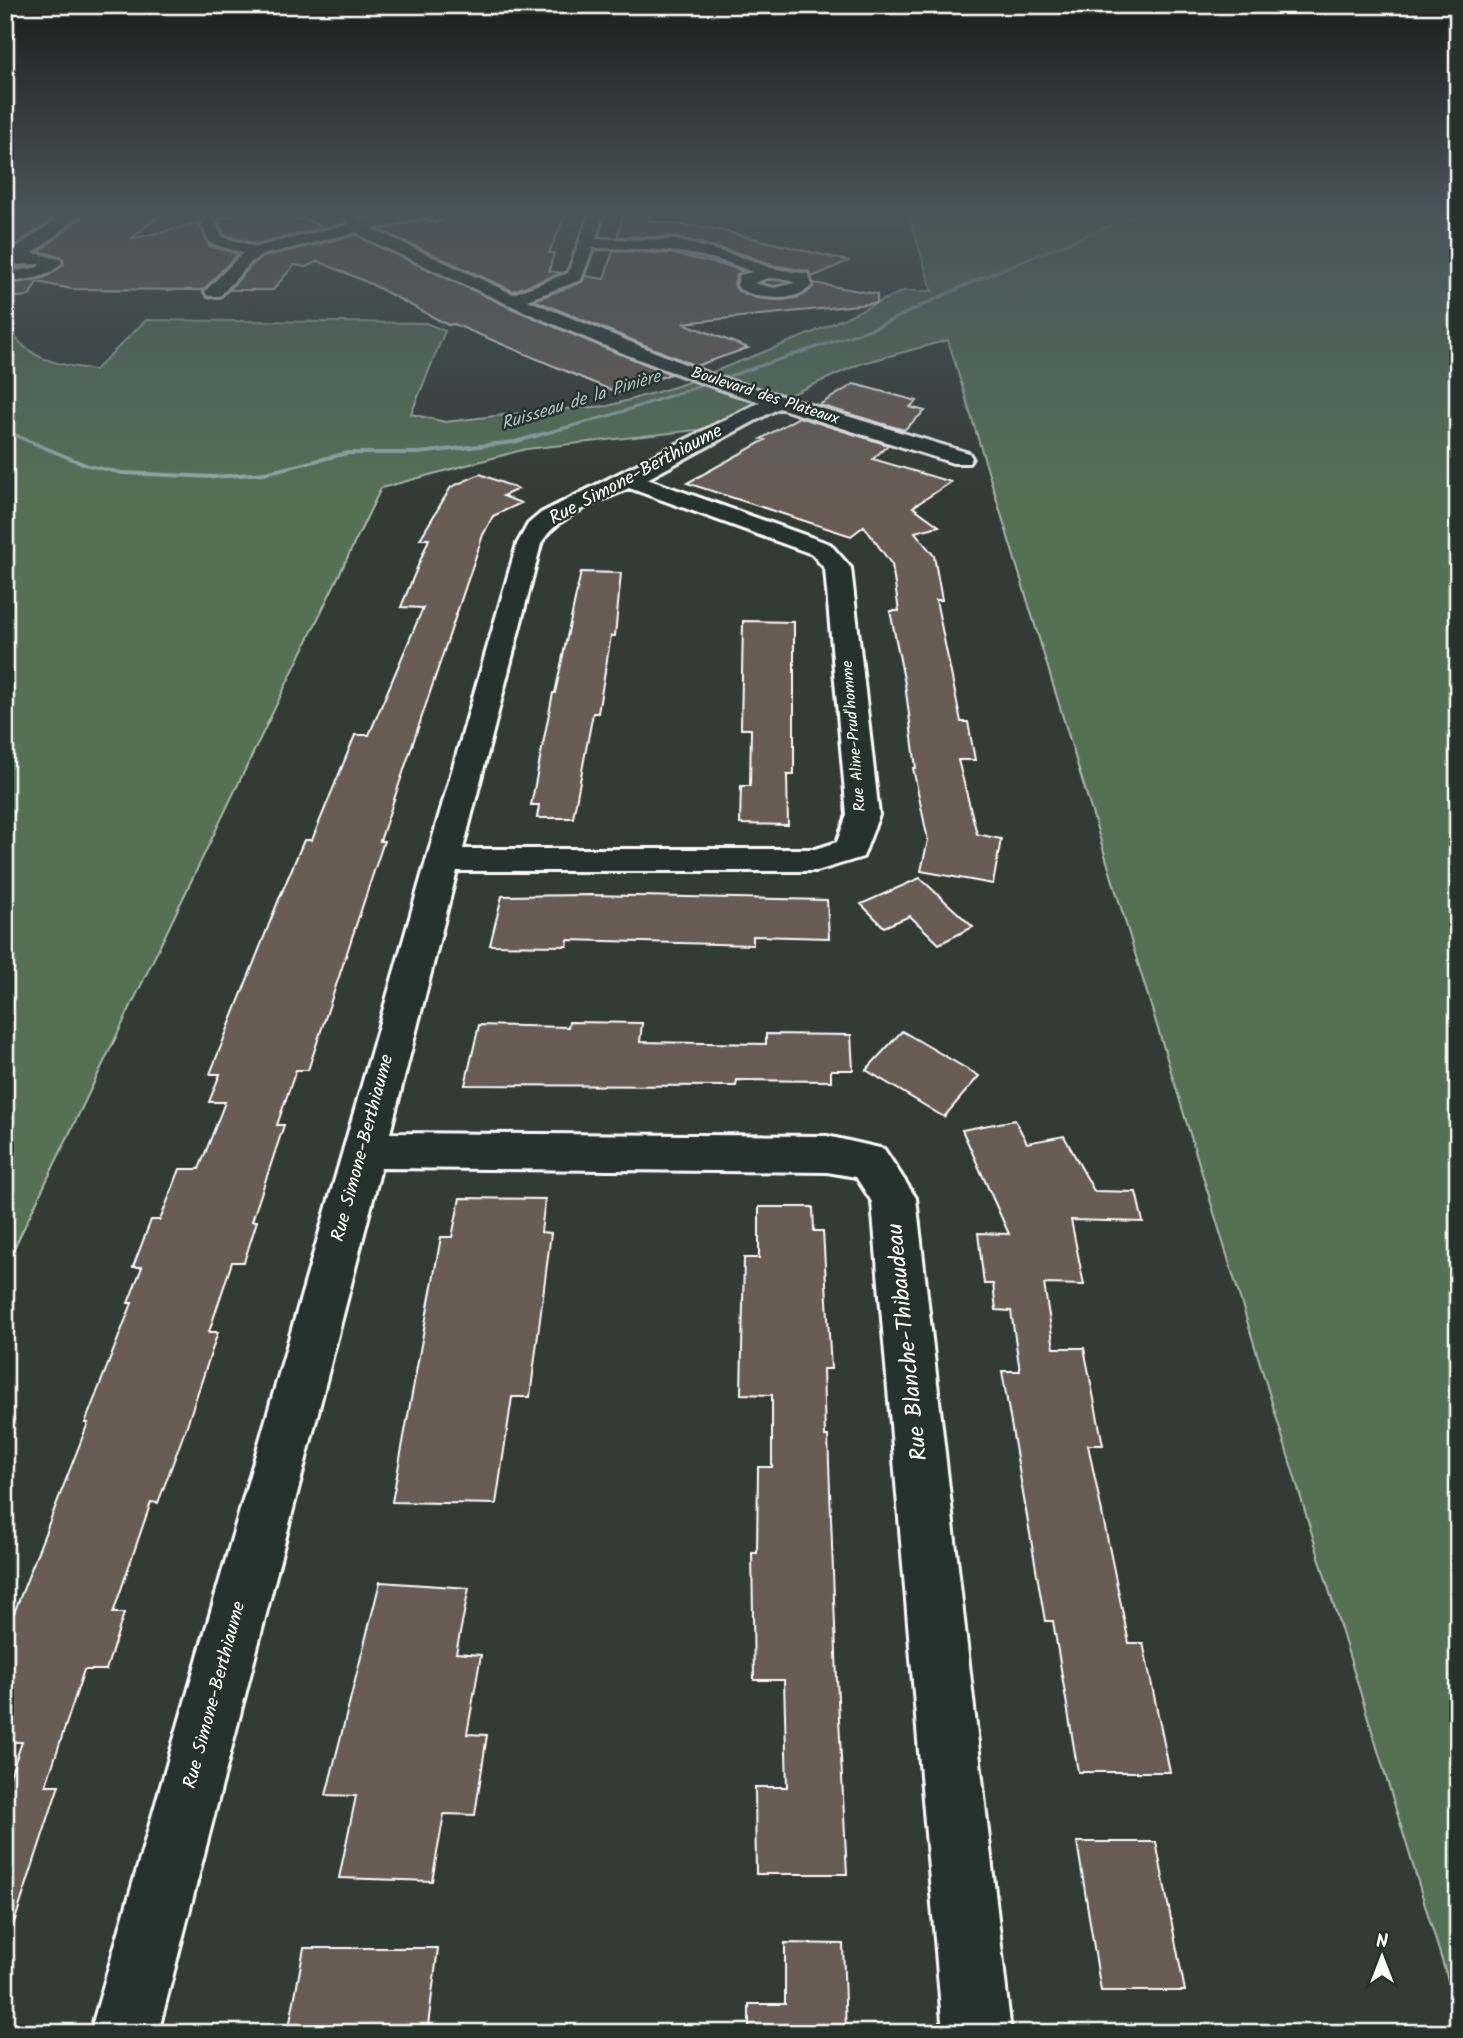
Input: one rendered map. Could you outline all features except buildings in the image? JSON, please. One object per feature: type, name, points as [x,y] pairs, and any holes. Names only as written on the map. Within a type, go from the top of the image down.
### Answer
[{"type":"street","name":"Boulevard des Plateaux","points":[[529,307],[705,379],[961,458]]},
{"type":"street","name":"Rue Simone-Berthiaume","points":[[124,2033],[529,544],[537,529],[549,518],[628,480],[778,401]]},
{"type":"street","name":"Rue Aline-Prud'homme","points":[[442,860],[817,860],[851,849],[863,815],[838,568],[821,550],[628,480]]},
{"type":"street","name":"Rue Blanche-Thibaudeau","points":[[363,1150],[827,1154],[869,1162],[894,1198],[977,2033]]},
{"type":"green space","points":[[868,307],[1458,307],[1458,2013],[948,340],[860,364],[715,428],[526,449],[381,488],[5,1267],[5,323],[23,346],[33,353],[55,362],[95,370],[146,320],[426,323],[445,331],[411,414],[445,422],[608,406],[678,386],[814,332]]},
{"type":"waterway","name":"Ruisseau de la Pinière","points":[[5,431],[86,465],[122,473],[214,477],[265,473],[348,453],[419,453],[514,442],[615,414],[877,327],[919,307]]}]
